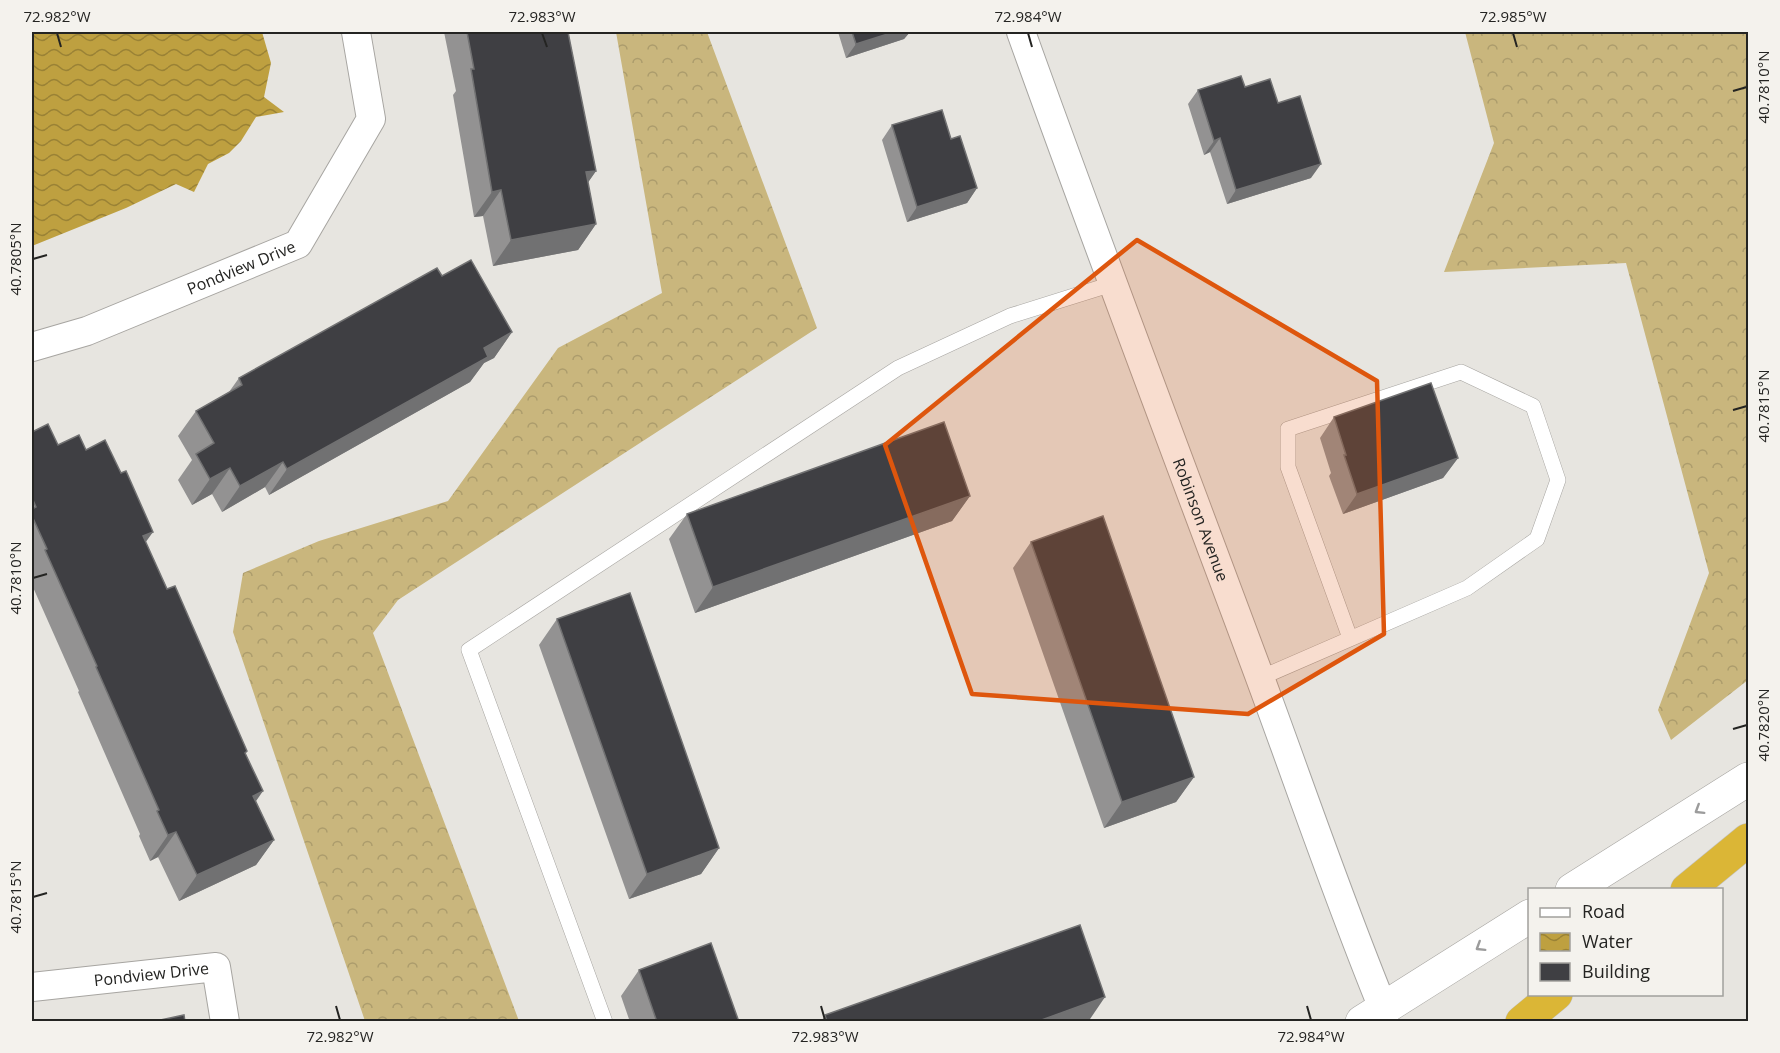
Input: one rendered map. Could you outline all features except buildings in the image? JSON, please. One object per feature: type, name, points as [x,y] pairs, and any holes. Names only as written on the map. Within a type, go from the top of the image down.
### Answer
[{"type":"highway","points":[[1689,888],[1749,840]]},
{"type":"highway","points":[[1522,1022],[1554,996]]},
{"type":"street","name":"Pondview Drive","points":[[32,347],[87,331],[298,244],[372,118],[356,32]]},
{"type":"street","name":"Robinson Avenue","points":[[1021,32],[1359,949],[1373,1015]]},
{"type":"street","points":[[1575,888],[1749,779]]},
{"type":"street","points":[[1373,1015],[1528,917]]},
{"type":"street","name":"Pondview Drive","points":[[32,987],[216,967],[225,1022]]},
{"type":"lane","points":[[606,1022],[469,650],[898,369],[1010,316],[1112,284]]},
{"type":"lane","points":[[1260,678],[1467,588],[1538,539],[1558,480],[1533,406],[1461,372],[1288,429],[1288,467],[1350,638]]},
{"type":"highlighted area","points":[[1137,240],[1377,381],[1384,634],[1248,714],[972,694],[885,445]]},
{"type":"green space","points":[[616,32],[707,32],[817,328],[398,600],[373,633],[519,1021],[365,1021],[233,632],[243,573],[319,541],[448,501],[558,348],[662,293]]},
{"type":"green space","points":[[1465,32],[1748,32],[1748,680],[1671,740],[1658,710],[1709,573],[1626,263],[1444,272],[1494,143]]},
{"type":"water","points":[[32,32],[262,32],[271,63],[264,97],[284,112],[256,117],[241,141],[229,153],[208,164],[194,192],[176,184],[126,208],[32,246]]}]
